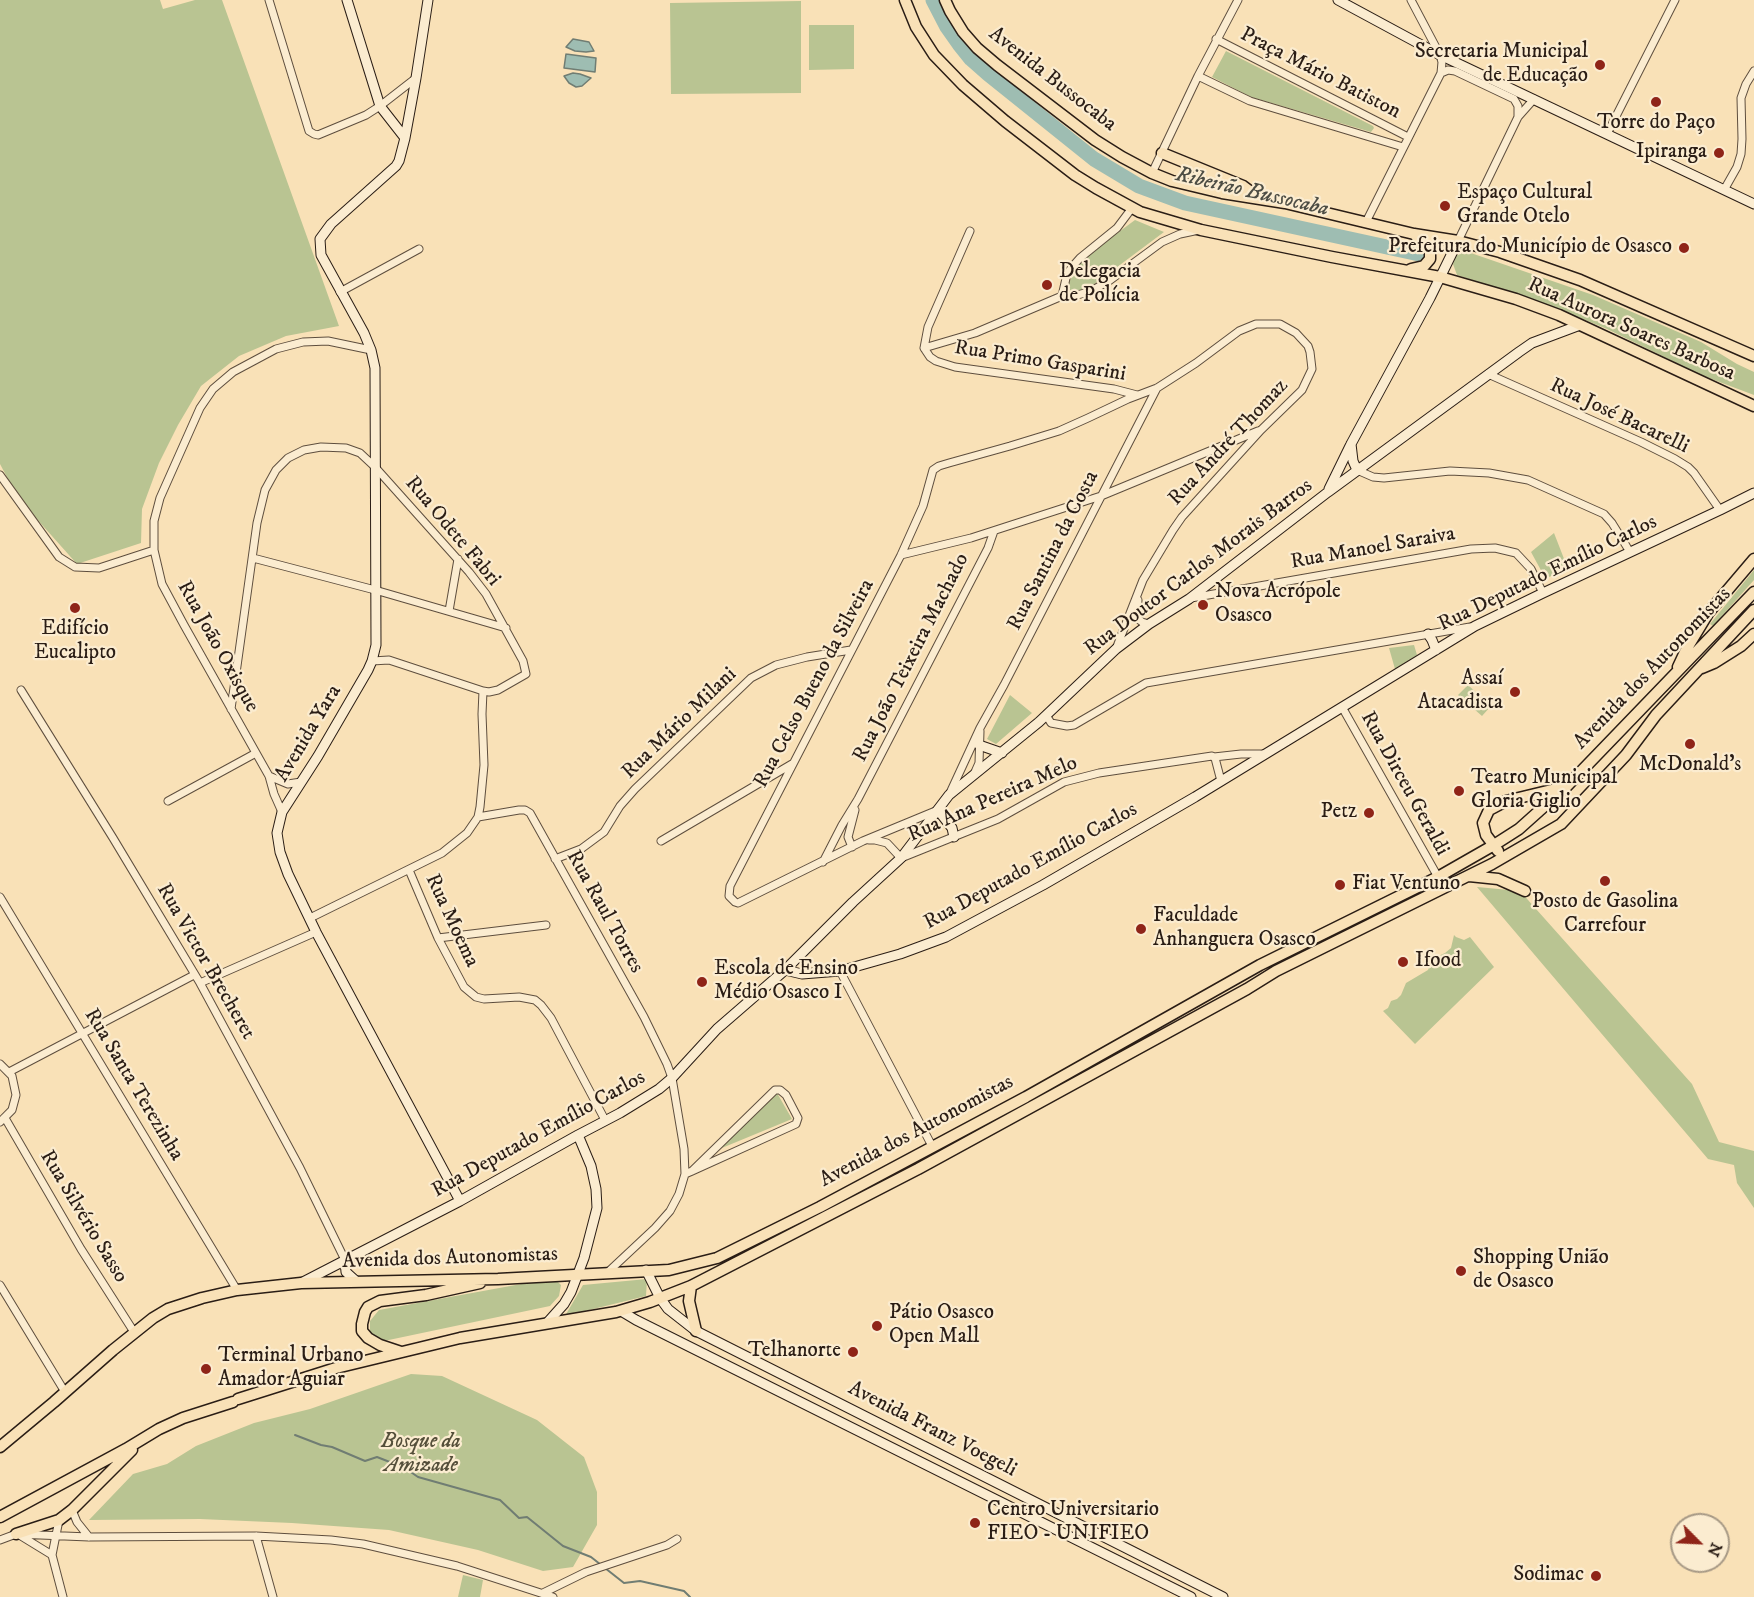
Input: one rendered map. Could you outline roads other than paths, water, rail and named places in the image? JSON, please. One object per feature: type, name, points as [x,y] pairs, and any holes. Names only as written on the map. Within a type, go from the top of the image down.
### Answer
[{"type":"main road","name":"Rua Aurora Soares Barbosa","points":[[905,0],[916,27],[934,55],[961,83],[1005,121],[1075,175],[1132,208],[1201,230],[1440,277],[1516,299],[1580,325],[1754,406]]},
{"type":"main road","name":"Avenida Bussocaba","points":[[945,0],[963,32],[997,65],[1095,140],[1152,173],[1172,181],[1259,198],[1414,234],[1458,241],[1533,263],[1580,280],[1754,357]]},
{"type":"main road","points":[[1162,153],[1246,188],[1259,198]]},
{"type":"main road","points":[[1405,270],[1424,266],[1430,259],[1430,252],[1414,234]]},
{"type":"main road","points":[[1674,675],[1709,612],[1754,559]]},
{"type":"main road","name":"Avenida dos Autonomistas","points":[[0,1447],[134,1332],[168,1309],[202,1298],[237,1290],[301,1283],[498,1278],[669,1270],[717,1258],[820,1207],[1119,1045],[1260,965],[1438,877],[1519,829],[1567,786],[1754,592]]},
{"type":"main road","name":"Avenida dos Autonomistas","points":[[0,1517],[159,1429],[235,1400],[336,1368],[401,1352],[460,1338],[621,1311],[660,1298],[691,1286],[918,1169],[1276,971],[1469,876],[1561,824],[1626,756],[1656,715],[1754,610]]},
{"type":"main road","points":[[1699,670],[1741,646],[1754,634]]},
{"type":"main road","points":[[1503,858],[1486,835],[1483,823],[1489,810],[1506,801],[1567,786]]},
{"type":"main road","points":[[1469,876],[1498,879],[1525,891]]},
{"type":"main road","points":[[401,1352],[380,1345],[368,1338],[362,1331],[365,1312],[369,1307],[380,1301],[426,1295],[498,1278]]},
{"type":"main road","points":[[691,1286],[688,1301],[696,1331]]},
{"type":"main road","points":[[16,1534],[58,1520],[72,1510],[143,1439]]},
{"type":"street","points":[[269,0],[309,131],[314,135],[366,115],[416,78]]},
{"type":"street","points":[[347,0],[380,106],[405,138]]},
{"type":"street","points":[[405,138],[428,0]]},
{"type":"street","points":[[1152,173],[1216,39],[1238,0]]},
{"type":"street","points":[[1338,0],[1440,55],[1754,204]]},
{"type":"street","points":[[1366,222],[1441,73],[1440,55],[1411,0]]},
{"type":"street","points":[[1607,134],[1675,0]]},
{"type":"street","name":"Praça Mário Batiston","points":[[1216,39],[1403,147]]},
{"type":"street","points":[[1441,73],[1448,70],[1455,71],[1514,99],[1518,106],[1518,117]]},
{"type":"street","points":[[1724,190],[1741,154],[1741,98],[1754,71]]},
{"type":"street","name":"Praça Mário Batiston","points":[[1198,76],[1250,101],[1408,137]]},
{"type":"street","points":[[1328,492],[1440,277],[1518,117],[1534,99]]},
{"type":"street","name":"Avenida Yara","points":[[405,138],[396,166],[332,224],[323,234],[319,246],[321,255],[340,292],[364,333],[375,368],[376,645],[372,661],[329,737],[282,812],[277,832],[280,852],[288,874],[316,932],[460,1201]]},
{"type":"street","points":[[1062,296],[1067,274],[1072,267],[1117,228],[1132,208]]},
{"type":"street","points":[[924,348],[975,333],[1062,296],[1082,294],[1095,289],[1162,242],[1180,234],[1201,230]]},
{"type":"street","name":"Rua Primo Gasparini","points":[[970,231],[928,327],[924,348],[930,357],[955,367],[1114,389],[1138,395]]},
{"type":"street","points":[[340,292],[419,249]]},
{"type":"street","name":"Rua André Thomaz","points":[[931,475],[933,470],[939,466],[1059,430],[1157,387],[1196,363],[1239,331],[1256,324],[1280,324],[1296,333],[1308,346],[1312,369],[1302,390],[1261,430],[1182,517],[1143,580],[1116,649]]},
{"type":"street","name":"Rua Doutor Carlos Morais Barros","points":[[785,970],[853,902],[902,858],[949,795],[1046,715],[1116,649],[1149,624],[1189,599],[1357,470],[1532,343],[1580,325]]},
{"type":"street","name":"Rua João Oxisque","points":[[282,812],[269,776],[162,584],[154,550],[154,521],[160,498],[200,408],[213,388],[233,372],[276,349],[303,342],[328,341],[371,350]]},
{"type":"street","name":"Rua José Bacarelli","points":[[1488,374],[1641,442],[1681,463],[1694,473],[1720,510]]},
{"type":"street","name":"Rua Santina da Costa","points":[[949,795],[980,728],[1157,387]]},
{"type":"street","points":[[901,555],[994,531],[1101,496],[1261,430]]},
{"type":"street","points":[[1351,444],[1353,461],[1357,470],[1373,477],[1384,478],[1450,471],[1489,473],[1528,480],[1604,514],[1612,522],[1630,552]]},
{"type":"street","name":"Rua Odete Fabri","points":[[231,709],[257,524],[265,490],[276,470],[288,458],[304,450],[321,447],[346,448],[360,453],[458,559],[486,594],[526,667],[526,674],[498,690],[483,691]]},
{"type":"street","points":[[0,475],[59,557],[75,567],[99,568],[154,550]]},
{"type":"street","name":"Rua Celso Bueno da Silveira","points":[[823,861],[738,903],[729,896],[729,886],[901,555],[923,506],[931,475]]},
{"type":"street","name":"Rua Deputado Emílio Carlos","points":[[301,1283],[460,1201],[646,1098],[672,1078],[717,1029],[785,970],[802,975],[840,971],[900,954],[946,937],[1043,885],[1221,781],[1475,626],[1752,495]]},
{"type":"street","name":"Rua João Teixeira Machado","points":[[823,861],[858,799],[988,548],[994,531]]},
{"type":"street","name":"Rua Manoel Saraiva","points":[[1189,599],[1471,549],[1495,548],[1516,553],[1531,569],[1543,592]]},
{"type":"street","points":[[253,558],[506,628]]},
{"type":"street","points":[[449,611],[458,559]]},
{"type":"street","name":"Rua André Thomaz","points":[[1143,580],[1137,605],[1137,618],[1149,624]]},
{"type":"street","points":[[1046,715],[1051,723],[1074,725],[1146,683],[1475,626]]},
{"type":"street","points":[[1428,633],[1436,650]]},
{"type":"street","points":[[376,645],[389,660]]},
{"type":"street","name":"Rua Mário Milani","points":[[555,859],[581,849],[604,832],[620,806],[635,789],[751,678],[776,665],[851,650]]},
{"type":"street","points":[[310,918],[442,853],[467,833],[478,817],[484,765],[483,691],[389,660],[372,661]]},
{"type":"street","name":"Rua Victor Brecheret","points":[[21,690],[200,983],[300,1168],[345,1260]]},
{"type":"street","name":"Rua Dirceu Geraldi","points":[[1342,707],[1438,877]]},
{"type":"street","name":"Rua Santina da Costa","points":[[970,779],[979,763],[980,728]]},
{"type":"street","points":[[979,746],[1002,753]]},
{"type":"street","points":[[168,801],[256,753]]},
{"type":"street","name":"Rua Ana Pereira Melo","points":[[902,858],[998,819],[1074,778],[1214,757],[1266,754]]},
{"type":"street","points":[[1214,757],[1221,781]]},
{"type":"street","points":[[661,841],[792,764]]},
{"type":"street","points":[[269,776],[288,784],[301,782]]},
{"type":"street","name":"Rua João Teixeira Machado","points":[[852,847],[848,837],[858,799]]},
{"type":"street","name":"Rua Raul Torres","points":[[478,817],[519,810],[528,811],[644,1017],[667,1064],[672,1078],[688,1173]]},
{"type":"street","points":[[823,861],[895,826],[938,810],[952,828],[954,837]]},
{"type":"street","points":[[887,843],[895,826]]},
{"type":"street","points":[[863,841],[875,840],[887,843],[902,858]]},
{"type":"street","name":"Rua Moema","points":[[408,870],[459,980],[470,993],[484,999],[528,999],[535,1000],[541,1005],[551,1018],[605,1120]]},
{"type":"street","name":"Rua Santa Terezinha","points":[[0,897],[237,1290]]},
{"type":"street","points":[[438,938],[546,925]]},
{"type":"street","points":[[200,983],[316,932]]},
{"type":"street","points":[[840,971],[932,1146]]},
{"type":"street","points":[[9,1072],[194,975]]},
{"type":"street","points":[[0,1064],[9,1072],[14,1081],[15,1101],[12,1110],[3,1120]]},
{"type":"street","points":[[608,1272],[670,1211],[688,1173],[775,1090],[780,1090],[786,1095],[798,1118],[796,1124],[688,1173]]},
{"type":"street","name":"Rua Silvério Sasso","points":[[3,1120],[134,1332]]},
{"type":"street","points":[[547,1323],[564,1304],[578,1274],[597,1208],[591,1166],[578,1135]]},
{"type":"street","points":[[345,1260],[346,1272],[356,1281]]},
{"type":"street","name":"Avenida Franz Voegeli","points":[[646,1270],[668,1309],[696,1331],[1223,1597]]},
{"type":"street","points":[[0,1285],[65,1392]]},
{"type":"street","name":"Avenida Franz Voegeli","points":[[621,1311],[1191,1597]]},
{"type":"street","points":[[742,1372],[749,1358]]},
{"type":"street","points":[[72,1510],[77,1522],[89,1537]]},
{"type":"street","points":[[58,1520],[52,1555],[63,1597]]},
{"type":"street","points":[[16,1534],[52,1555]]},
{"type":"street","points":[[0,1540],[16,1534],[89,1537],[256,1536],[321,1539],[363,1544],[457,1566],[553,1597]]},
{"type":"street","points":[[256,1536],[273,1597]]},
{"type":"street","points":[[543,1593],[586,1572],[667,1545],[677,1539]]},
{"type":"water","points":[[573,39],[589,42],[594,51],[575,51],[566,47]]},
{"type":"water","points":[[566,54],[596,58],[595,72],[564,68]]},
{"type":"water","points":[[573,73],[591,78],[582,86],[576,87],[564,76]]},
{"type":"waterway","name":"Ribeirão Bussocaba","points":[[933,0],[947,27],[971,59],[1094,159],[1139,186],[1185,203],[1419,254]]},
{"type":"waterway","points":[[295,1435],[365,1461],[377,1457],[405,1468],[418,1477],[500,1500],[519,1518],[527,1517],[563,1546],[591,1557],[624,1583],[640,1581],[684,1591],[690,1597]]},
{"type":"place","name":"Secretaria Municipal de Educação","points":[[1600,65]]},
{"type":"place","name":"Torre do Paço","points":[[1656,102]]},
{"type":"place","name":"Ipiranga","points":[[1719,153]]},
{"type":"place","name":"Espaço Cultural Grande Otelo","points":[[1445,206]]},
{"type":"place","name":"Prefeitura do Município de Osasco","points":[[1684,248]]},
{"type":"place","name":"Delegacia de Polícia","points":[[1047,285]]},
{"type":"place","name":"Nova Acrópole Osasco","points":[[1203,605]]},
{"type":"place","name":"Edifício Eucalipto","points":[[75,608]]},
{"type":"place","name":"Assaí Atacadista","points":[[1515,692]]},
{"type":"place","name":"McDonald's","points":[[1690,744]]},
{"type":"place","name":"Teatro Municipal Gloria Giglio","points":[[1459,791]]},
{"type":"place","name":"Petz","points":[[1369,813]]},
{"type":"place","name":"Posto de Gasolina Carrefour","points":[[1605,881]]},
{"type":"place","name":"Fiat Ventuno","points":[[1340,885]]},
{"type":"place","name":"Faculdade Anhanguera Osasco","points":[[1141,929]]},
{"type":"place","name":"Ifood","points":[[1403,962]]},
{"type":"place","name":"Escola de Ensino Médio Osasco I","points":[[702,982]]},
{"type":"place","name":"Shopping União de Osasco","points":[[1461,1271]]},
{"type":"place","name":"Pátio Osasco Open Mall","points":[[877,1326]]},
{"type":"place","name":"Telhanorte","points":[[853,1352]]},
{"type":"place","name":"Terminal Urbano Amador Aguiar","points":[[206,1369]]},
{"type":"place","name":"Centro Universitario FIEO - UNIFIEO","points":[[975,1523]]},
{"type":"place","name":"Sodimac","points":[[1596,1576]]},
{"type":"park label","name":"Bosque da Amizade","points":[[421,1455]]}]
